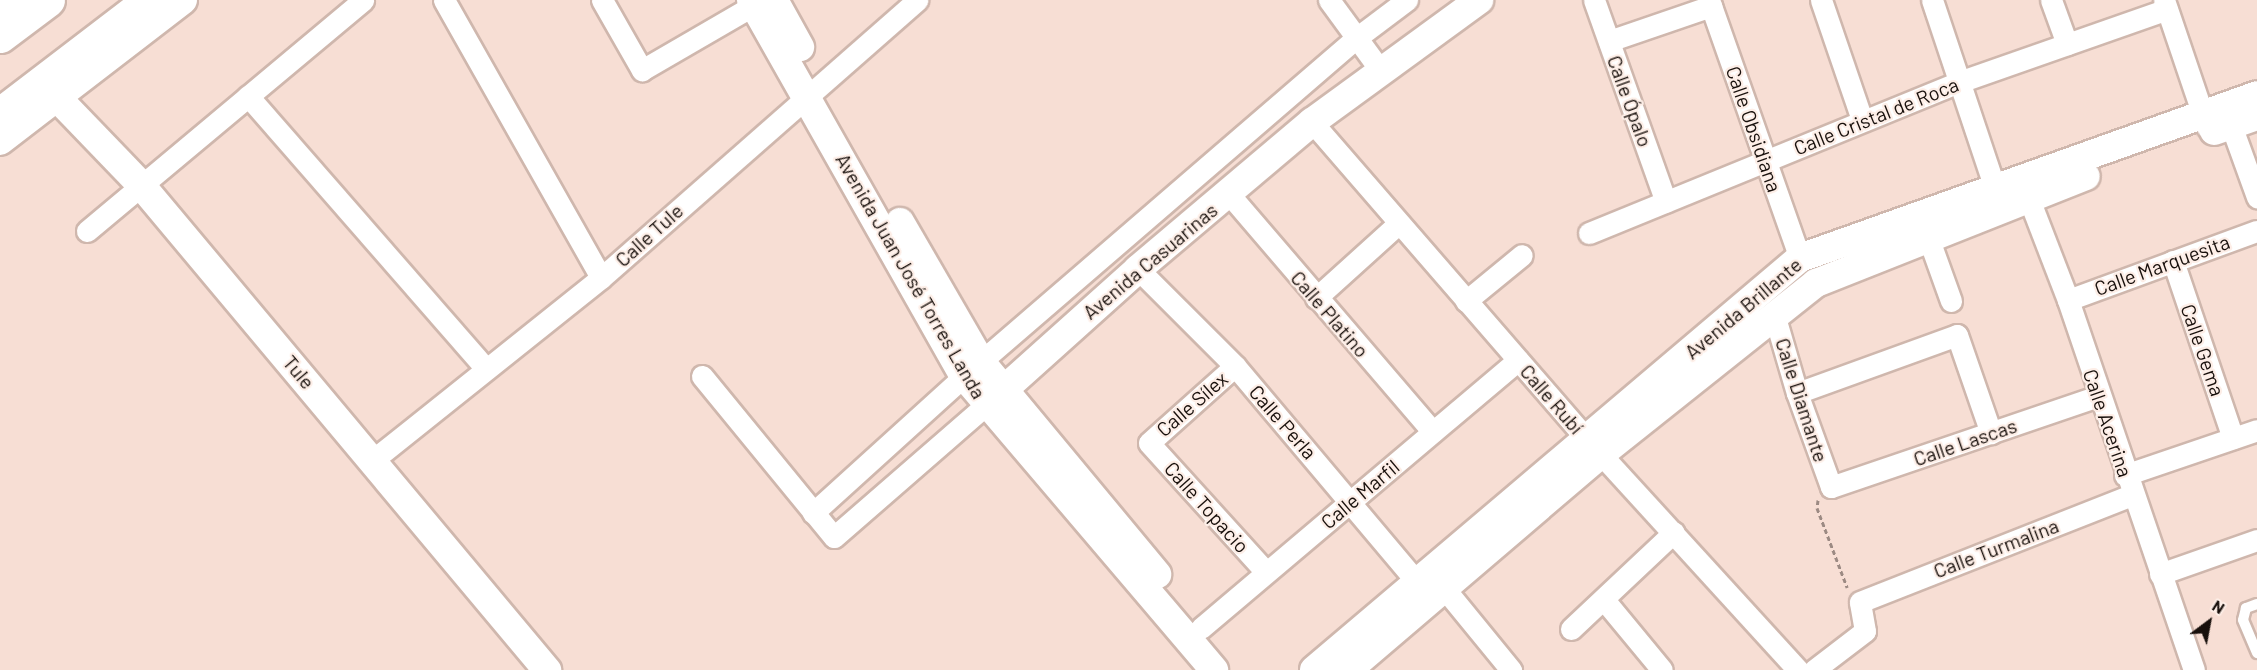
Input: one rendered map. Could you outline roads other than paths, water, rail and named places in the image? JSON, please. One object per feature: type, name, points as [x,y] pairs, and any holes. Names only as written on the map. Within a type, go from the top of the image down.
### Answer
[{"type":"main road","points":[[0,9],[12,0]]},
{"type":"main road","points":[[0,36],[48,0]]},
{"type":"main road","points":[[0,141],[51,89],[149,0]]},
{"type":"main road","points":[[0,114],[51,89],[183,0]]},
{"type":"main road","name":"Avenida Casuarinas","points":[[995,397],[1138,269],[1312,122],[1479,0]]},
{"type":"main road","name":"Avenida Juan José Torres Landa","points":[[760,2],[813,89],[972,369],[1214,670]]},
{"type":"main road","name":"Tule","points":[[51,89],[141,185],[548,670]]},
{"type":"main road","name":"Avenida Brillante","points":[[1314,670],[1431,586],[1594,447],[1800,258],[2225,122],[2257,94]]},
{"type":"main road","name":"Avenida Brillante","points":[[1594,447],[1816,284],[1928,237],[2011,191]]},
{"type":"main road","name":"Avenida Juan José Torres Landa","points":[[995,397],[1236,670]]},
{"type":"main road","name":"Avenida Brillante","points":[[1348,670],[1431,586]]},
{"type":"street","points":[[87,231],[363,0]]},
{"type":"street","points":[[444,0],[601,278]]},
{"type":"street","points":[[602,0],[642,70],[760,2]]},
{"type":"street","name":"Calle Tule","points":[[373,460],[601,278],[813,89],[917,0]]},
{"type":"street","points":[[1329,0],[1355,39],[1382,71]]},
{"type":"street","name":"Avenida Casuarinas","points":[[995,397],[834,537],[813,513],[972,369],[1355,39],[1407,0]]},
{"type":"street","name":"Calle Ópalo","points":[[1594,0],[1666,202]]},
{"type":"street","points":[[1821,0],[1862,120]]},
{"type":"street","name":"Calle Acerina","points":[[1932,0],[1959,82],[2011,191],[2068,300],[2098,396],[2194,670]]},
{"type":"street","points":[[2051,0],[2067,44]]},
{"type":"street","points":[[1609,41],[1710,3]]},
{"type":"street","name":"Calle Obsidiana","points":[[1710,3],[1800,258]]},
{"type":"street","points":[[2165,4],[2225,122],[2257,197]]},
{"type":"street","name":"Calle Cristal de Roca","points":[[1589,233],[1862,120],[1959,82],[2067,44],[2165,4]]},
{"type":"street","points":[[248,96],[486,369]]},
{"type":"street","name":"Calle Rubí","points":[[1312,122],[1398,224],[1594,447],[1674,532],[1787,666]]},
{"type":"street","name":"Calle Platino","points":[[1229,194],[1433,432]]},
{"type":"street","points":[[1316,298],[1398,224]]},
{"type":"street","name":"Calle Marquesita","points":[[2068,300],[2257,231]]},
{"type":"street","points":[[1928,237],[1951,301]]},
{"type":"street","points":[[1466,301],[1522,255]]},
{"type":"street","name":"Calle Gema","points":[[2173,261],[2234,438]]},
{"type":"street","name":"Calle Perla","points":[[1138,269],[1235,366],[1352,502],[1511,670]]},
{"type":"street","name":"Calle Diamante","points":[[1774,314],[1797,393],[1831,487]]},
{"type":"street","points":[[1797,393],[1957,335],[1991,433]]},
{"type":"street","name":"Calle Marfil","points":[[1201,628],[1518,360]]},
{"type":"street","name":"Calle Sílex","points":[[1149,443],[1235,366]]},
{"type":"street","points":[[702,376],[813,513]]},
{"type":"street","name":"Calle Lascas","points":[[1831,487],[2098,396]]},
{"type":"street","points":[[2126,475],[2257,430]]},
{"type":"street","name":"Calle Topacio","points":[[1149,443],[1266,572]]},
{"type":"street","name":"Calle Turmalina","points":[[1814,670],[1865,631],[1860,602],[2132,495]]},
{"type":"street","points":[[1571,629],[1605,601],[1674,532]]},
{"type":"street","points":[[2160,574],[2257,540]]},
{"type":"street","points":[[1605,601],[1662,670]]},
{"type":"lane","points":[[2257,604],[2246,608],[2243,620],[2257,653]]}]
